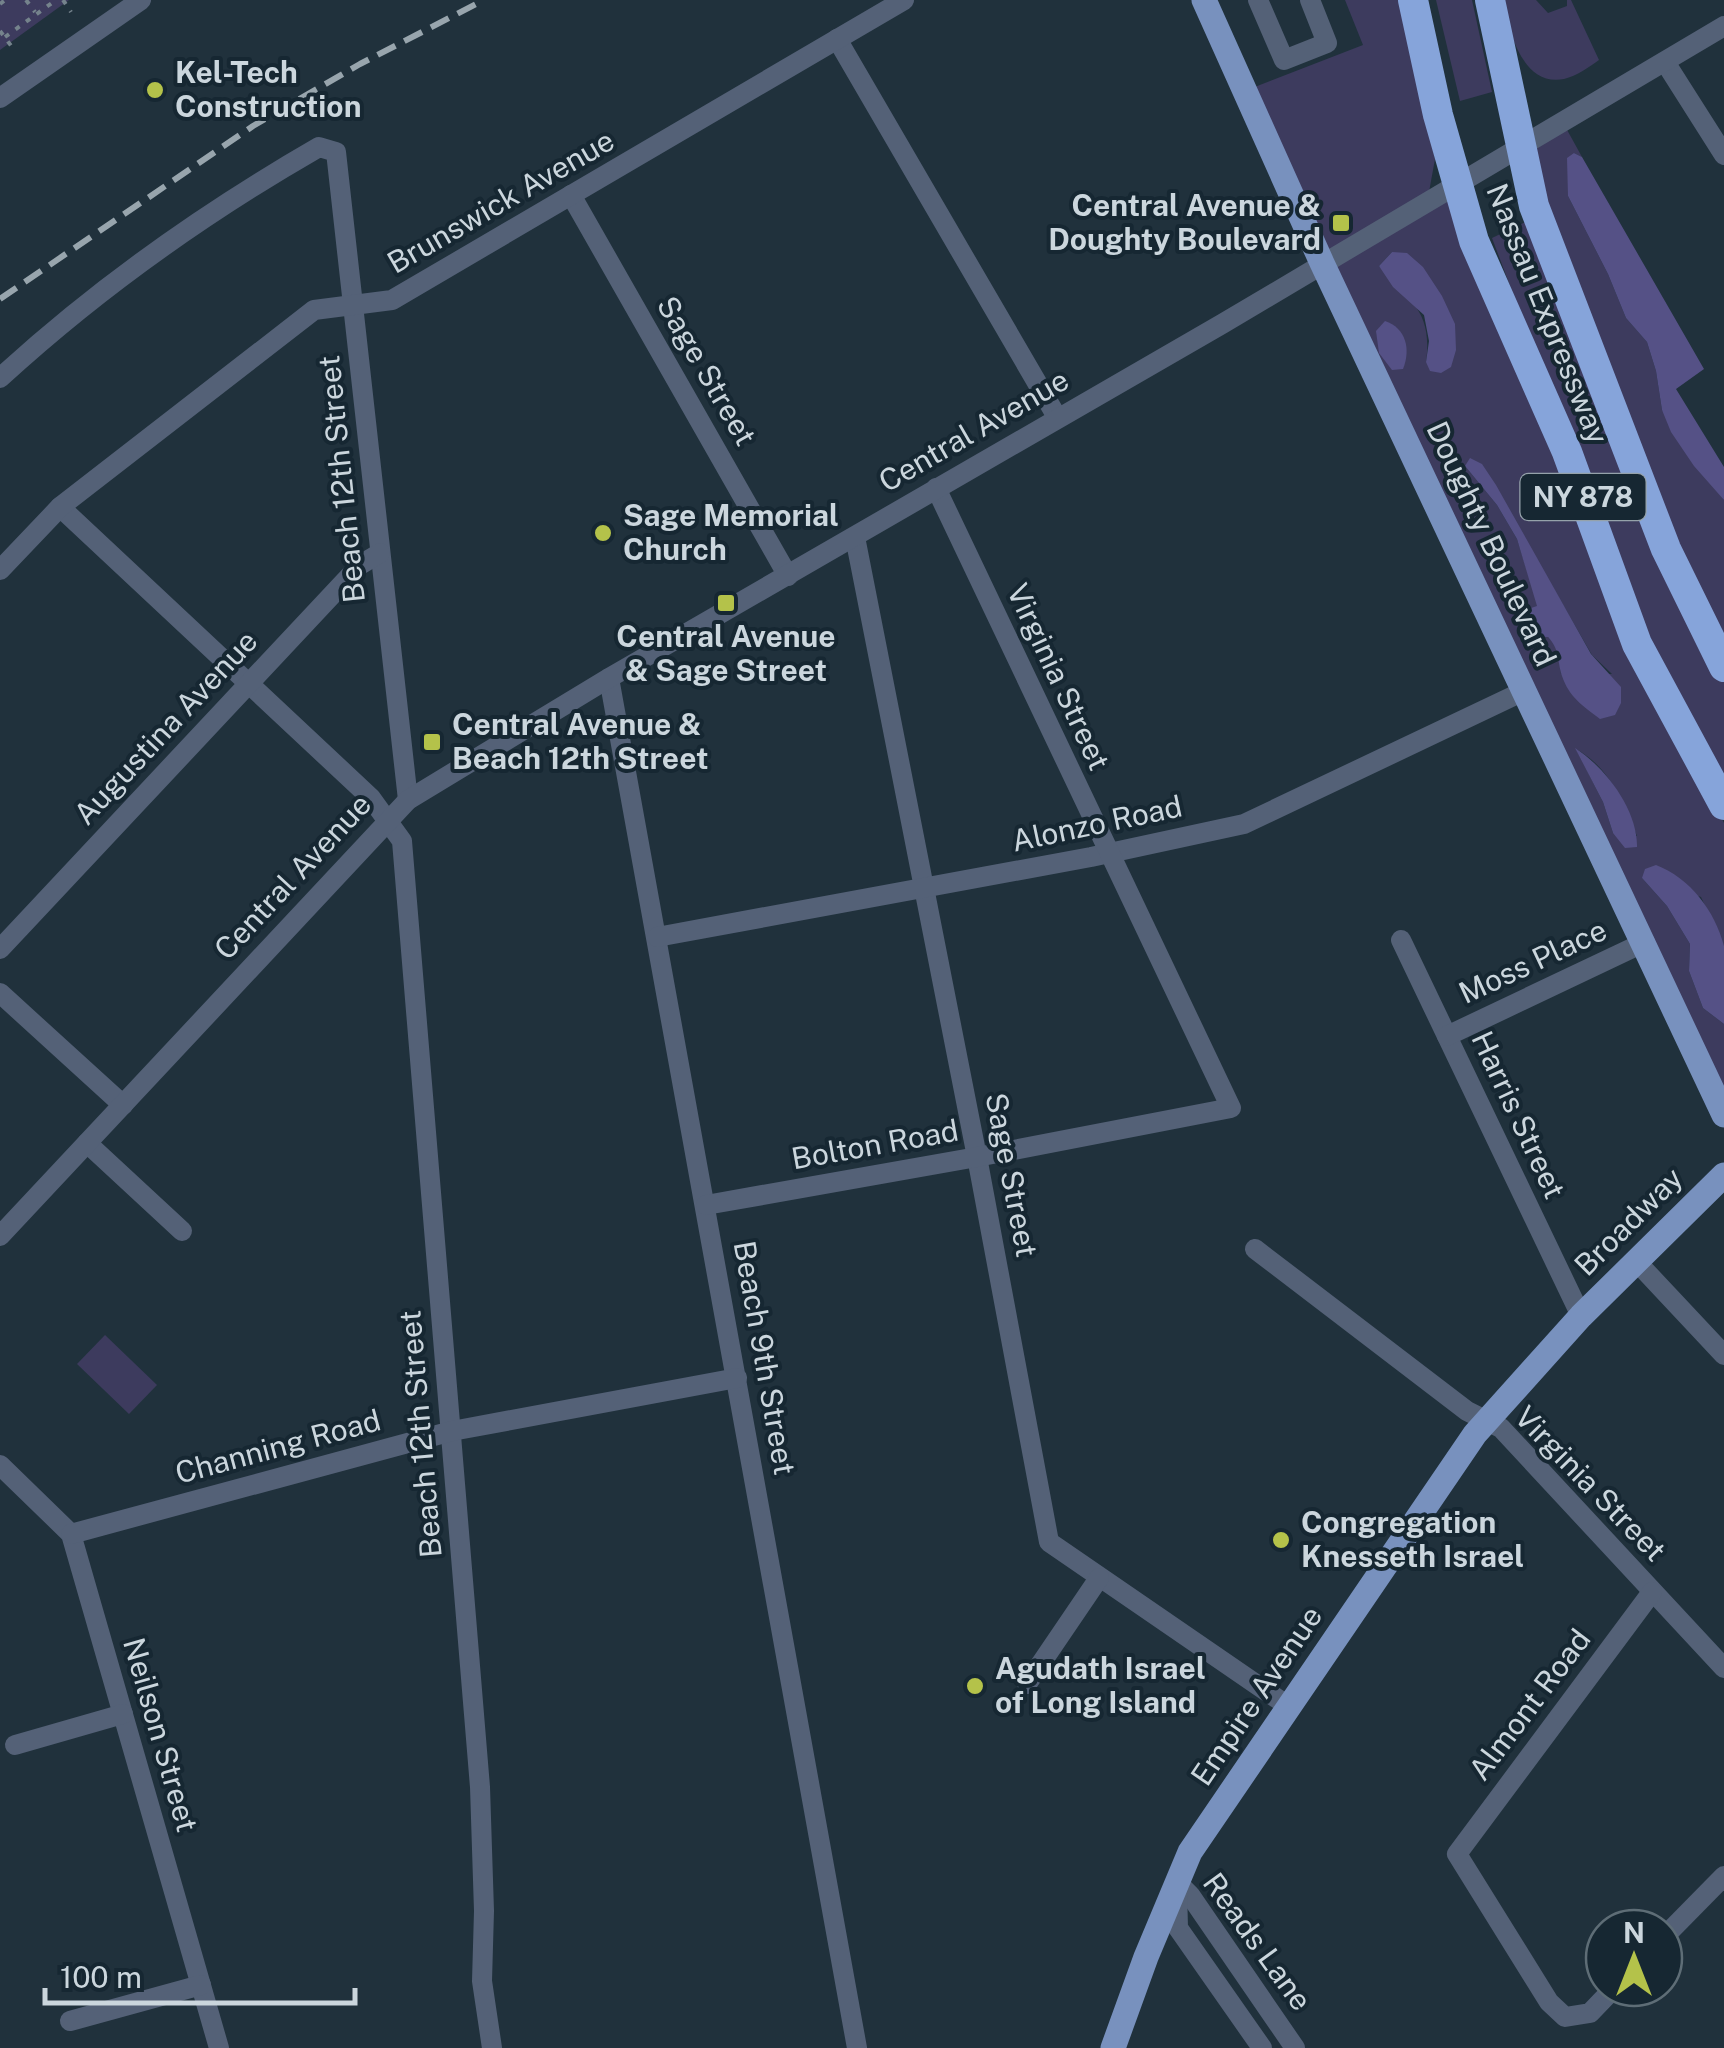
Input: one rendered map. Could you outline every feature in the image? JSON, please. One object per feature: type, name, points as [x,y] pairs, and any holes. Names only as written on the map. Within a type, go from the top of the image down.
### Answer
[{"type":"highway","name":"Nassau Expressway","points":[[1413,0],[1474,241],[1567,452],[1637,644],[1724,805]]},
{"type":"highway","name":"Nassau Expressway","points":[[1490,0],[1534,206],[1666,549],[1724,666]]},
{"type":"main road","name":"Doughty Boulevard","points":[[1204,0],[1322,263],[1724,1114]]},
{"type":"main road","name":"Broadway","points":[[1581,1316],[1724,1175]]},
{"type":"main road","name":"Empire Avenue","points":[[1113,2048],[1190,1852],[1485,1420],[1581,1316]]},
{"type":"street","points":[[0,98],[141,0]]},
{"type":"street","name":"Brunswick Avenue","points":[[0,570],[60,506],[314,310],[392,300],[904,0]]},
{"type":"street","points":[[1258,0],[1284,60],[1327,44],[1310,0]]},
{"type":"street","name":"Central Avenue","points":[[0,1236],[408,800],[609,678],[1724,26]]},
{"type":"street","points":[[837,39],[1056,417]]},
{"type":"street","points":[[1665,62],[1724,155]]},
{"type":"street","name":"Beach 12th Street","points":[[0,378],[51,331],[237,194],[320,147],[336,152],[408,800]]},
{"type":"street","name":"Sage Street","points":[[572,195],[788,576]]},
{"type":"street","name":"Virginia Street","points":[[936,488],[1231,1108]]},
{"type":"street","points":[[60,506],[371,798],[387,820]]},
{"type":"street","name":"Sage Street","points":[[855,536],[978,1157],[1049,1542],[1288,1706]]},
{"type":"street","name":"Augustina Avenue","points":[[0,949],[360,565],[380,553]]},
{"type":"street","name":"Beach 9th Street","points":[[609,678],[857,2048]]},
{"type":"street","name":"Alonzo Road","points":[[657,936],[1109,854],[1244,824],[1524,691]]},
{"type":"street","name":"Beach 12th Street","points":[[387,820],[402,840],[480,1788],[482,1982],[492,2048]]},
{"type":"street","name":"Harris Street","points":[[1402,940],[1581,1316]]},
{"type":"street","name":"Moss Place","points":[[1447,1036],[1645,942]]},
{"type":"street","points":[[0,993],[123,1104]]},
{"type":"street","name":"Bolton Road","points":[[706,1205],[1231,1108]]},
{"type":"street","points":[[87,1142],[182,1231]]},
{"type":"street","points":[[0,1201],[17,1218]]},
{"type":"street","name":"Virginia Street","points":[[1255,1249],[1467,1411],[1501,1428],[1724,1668]]},
{"type":"street","points":[[1636,1260],[1724,1354]]},
{"type":"street","name":"Channing Road","points":[[72,1534],[452,1431],[737,1378]]},
{"type":"street","points":[[0,1465],[72,1534]]},
{"type":"street","name":"Neilson Street","points":[[72,1534],[219,2048]]},
{"type":"street","points":[[1028,1684],[1099,1578]]},
{"type":"street","name":"Almont Road","points":[[1595,2008],[1590,2013],[1566,2016],[1549,2002],[1457,1854],[1652,1592]]},
{"type":"street","points":[[16,1745],[123,1714]]},
{"type":"street","points":[[1684,1917],[1724,1876]]},
{"type":"street","name":"Reads Lane","points":[[1176,1882],[1178,1928],[1262,2048]]},
{"type":"street","name":"Reads Lane","points":[[1176,1882],[1190,1896],[1295,2048]]},
{"type":"street","points":[[70,2021],[201,1985]]},
{"type":"path","points":[[26,0],[37,14]]},
{"type":"path","points":[[5,37],[60,0],[72,12]]},
{"type":"path","points":[[0,30],[15,51]]},
{"type":"shaded area","points":[[0,0],[69,0],[0,50]]},
{"type":"shaded area","points":[[1345,0],[1400,0],[1435,159],[1429,192],[1324,259],[1247,90],[1363,45]]},
{"type":"shaded area","points":[[1436,0],[1472,0],[1492,92],[1460,101]]},
{"type":"shaded area","points":[[1501,0],[1536,0],[1548,13],[1567,6],[1567,0],[1571,0],[1599,60],[1564,79],[1537,74],[1520,54]]},
{"type":"shaded area","points":[[1566,128],[1582,157],[1574,153],[1568,196],[1626,318],[1647,342],[1662,410],[1724,500],[1724,657],[1556,237],[1533,151]]},
{"type":"shaded area","points":[[1574,153],[1582,157],[1704,369],[1676,389],[1724,467],[1724,500],[1671,432],[1662,410],[1647,342],[1626,318],[1568,196],[1567,158]]},
{"type":"shaded area","points":[[1447,199],[1633,641],[1724,823],[1724,947],[1701,897],[1642,878],[1667,906],[1690,944],[1689,971],[1703,1008],[1724,1024],[1724,1101],[1325,264]],"holes":[[[1392,252],[1451,367],[1426,362],[1422,318],[1379,266]],[[1482,465],[1592,655],[1612,674],[1561,674],[1558,648],[1548,637],[1517,539],[1497,505],[1465,466]],[[1576,749],[1606,775],[1637,836],[1613,833],[1603,802]]]},
{"type":"shaded area","points":[[1538,216],[1724,680],[1724,793],[1710,772],[1608,546],[1492,238]]},
{"type":"shaded area","points":[[1392,252],[1407,253],[1423,267],[1455,324],[1456,350],[1451,367],[1441,373],[1430,371],[1426,362],[1429,341],[1424,315],[1393,287],[1379,266]]},
{"type":"shaded area","points":[[1385,321],[1398,329],[1405,340],[1403,369],[1392,370],[1379,353],[1376,331]]},
{"type":"shaded area","points":[[1470,458],[1482,464],[1496,485],[1591,654],[1621,687],[1621,703],[1615,715],[1600,719],[1573,695],[1548,637],[1524,636],[1521,619],[1528,609],[1537,606],[1517,539],[1497,505],[1465,466]]},
{"type":"shaded area","points":[[1575,748],[1618,791],[1632,819],[1637,847],[1625,848],[1613,833],[1603,802]]},
{"type":"shaded area","points":[[1656,865],[1690,887],[1720,933],[1724,946],[1724,1024],[1703,1008],[1689,971],[1690,944],[1667,906],[1642,878],[1645,869]]},
{"type":"shaded area","points":[[105,1335],[157,1385],[129,1414],[77,1364]]},
{"type":"railway","points":[[0,299],[253,126],[360,64],[484,0]]},
{"type":"place","name":"Kel-Tech Construction","points":[[155,90]]},
{"type":"place","name":"Central Avenue & Doughty Boulevard","points":[[1341,223]]},
{"type":"place","name":"Sage Memorial Church","points":[[603,533]]},
{"type":"place","name":"Central Avenue & Sage Street","points":[[726,603]]},
{"type":"place","name":"Central Avenue & Beach 12th Street","points":[[432,742]]},
{"type":"place","name":"Congregation Knesseth Israel","points":[[1281,1540]]},
{"type":"place","name":"Agudath Israel of Long Island","points":[[975,1686]]}]
